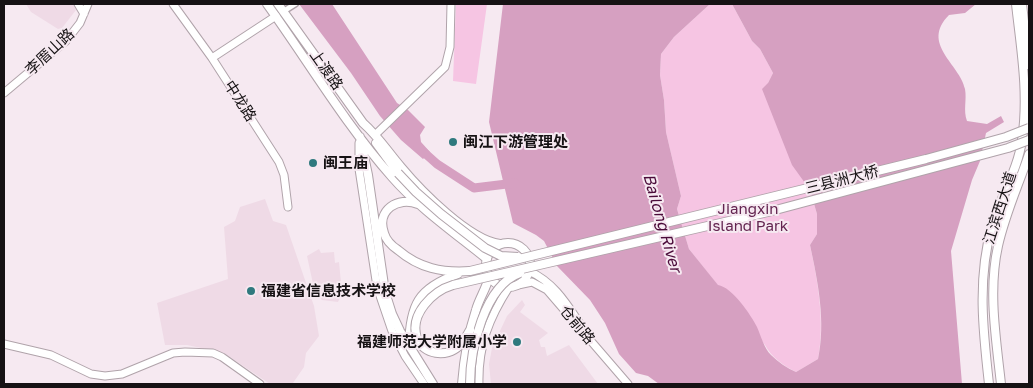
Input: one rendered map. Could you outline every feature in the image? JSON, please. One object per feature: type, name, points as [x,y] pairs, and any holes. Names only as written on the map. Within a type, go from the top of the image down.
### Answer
[{"type":"main road","name":"上渡路","points":[[267,4],[321,83],[391,176],[421,205],[487,259]]},
{"type":"main road","name":"上渡路","points":[[278,4],[363,123],[379,132],[402,168],[459,224],[481,239],[500,244]]},
{"type":"main road","name":"江滨西大道","points":[[989,384],[982,302],[984,265],[992,224],[1020,151],[1027,123],[1016,4]]},
{"type":"main road","points":[[1022,4],[1029,65]]},
{"type":"main road","points":[[363,123],[398,173],[416,192],[485,248],[501,256],[537,255]]},
{"type":"main road","name":"三县洲大桥","points":[[537,255],[926,159],[1006,137],[1027,123]]},
{"type":"main road","points":[[360,135],[368,175],[385,292],[392,314],[409,346],[433,384]]},
{"type":"main road","name":"三县洲大桥","points":[[540,266],[768,212],[1008,148],[1029,140]]},
{"type":"main road","points":[[1020,151],[1029,150]]},
{"type":"main road","name":"江滨西大道","points":[[1000,384],[994,310],[994,272],[1002,232],[1029,154]]},
{"type":"main road","points":[[421,205],[401,201],[389,208],[384,214],[382,223],[383,232],[387,239],[412,261],[426,267],[445,271],[470,271]]},
{"type":"main road","points":[[507,243],[520,246],[529,257],[529,271],[526,278],[518,285],[503,287],[492,280],[487,272],[487,259],[494,248],[500,244],[507,243]]},
{"type":"main road","points":[[409,346],[410,324],[414,308],[429,288],[442,280],[470,271],[537,255]]},
{"type":"main road","points":[[492,280],[470,330],[458,347],[445,353],[432,352],[425,349],[416,333],[418,319],[432,296],[445,287],[540,266]]},
{"type":"main road","points":[[470,384],[474,346],[488,305],[509,278],[540,266]]},
{"type":"main road","points":[[464,384],[474,322]]},
{"type":"main road","points":[[464,384],[463,363],[470,330]]},
{"type":"street","points":[[78,4],[84,14]]},
{"type":"street","name":"李厝山路","points":[[4,93],[63,44],[75,30],[88,4]]},
{"type":"street","name":"中龙路","points":[[173,4],[212,58],[280,162],[284,175],[288,207]]},
{"type":"street","points":[[284,11],[294,4]]},
{"type":"street","points":[[379,132],[448,62],[451,4]]},
{"type":"street","points":[[212,58],[276,16]]},
{"type":"street","points":[[360,135],[359,169],[377,287],[392,330],[405,356],[424,384]]},
{"type":"street","name":"仓前路","points":[[529,271],[541,276],[552,285],[584,329],[634,384]]},
{"type":"street","name":"仓前路","points":[[518,285],[532,282],[546,290],[628,384]]},
{"type":"street","points":[[479,384],[482,344],[489,322],[509,287]]},
{"type":"street","points":[[4,344],[51,355],[91,374],[104,376],[122,374],[173,353],[213,353],[222,357],[260,384]]},
{"type":"shaded area","points":[[26,4],[73,4],[76,10],[62,28],[58,29],[31,12]]},
{"type":"shaded area","name":"福建省信息技术学校","points":[[265,199],[273,221],[286,225],[314,306],[319,336],[306,353],[304,367],[293,383],[288,384],[270,384],[224,353],[187,345],[165,345],[157,303],[228,279],[224,227],[235,221],[240,207]]},
{"type":"shaded area","points":[[319,249],[321,253],[334,252],[335,263],[339,262],[342,293],[338,302],[322,300],[315,293],[307,256]]},
{"type":"shaded area","name":"福建师范大学附属小学","points":[[522,300],[525,305],[520,312],[548,333],[539,340],[541,347],[545,347],[547,356],[569,345],[598,384],[491,384],[489,364],[492,348],[507,316]]},
{"type":"green space","points":[[456,4],[487,4],[476,84],[453,81]]},
{"type":"green space","name":"Jiangxin Island Park","points":[[710,4],[732,4],[752,41],[760,49],[773,73],[768,83],[810,190],[817,214],[817,234],[810,245],[820,302],[820,345],[818,359],[796,372],[774,357],[689,249],[677,209],[681,196],[666,132],[660,75],[661,54],[674,37]]},
{"type":"water","points":[[299,4],[332,4],[397,103],[408,110],[425,127],[420,135],[421,142],[430,152],[423,159],[401,140],[380,116],[351,73]]},
{"type":"water","name":"Bailong River","points":[[503,4],[710,4],[674,37],[661,54],[660,75],[666,132],[681,196],[677,209],[689,249],[718,285],[735,296],[746,309],[771,355],[783,365],[796,372],[818,359],[820,345],[820,302],[810,245],[817,234],[817,214],[810,190],[792,165],[762,89],[768,83],[773,73],[760,49],[752,41],[732,4],[976,4],[965,13],[949,15],[941,25],[939,35],[940,45],[944,54],[962,80],[965,89],[967,121],[987,124],[1001,116],[1004,122],[986,133],[980,161],[972,180],[951,251],[962,384],[659,384],[648,376],[636,373],[619,354],[605,323],[590,300],[557,266],[544,241],[513,223],[489,122]]},
{"type":"waterway","points":[[418,147],[437,164],[474,188],[515,183]]},
{"type":"place","name":"闽江下游管理处","points":[[453,142]]},
{"type":"place","name":"闽王庙","points":[[313,163]]},
{"type":"place","name":"福建省信息技术学校","points":[[251,291]]},
{"type":"place","name":"福建师范大学附属小学","points":[[517,342]]}]
